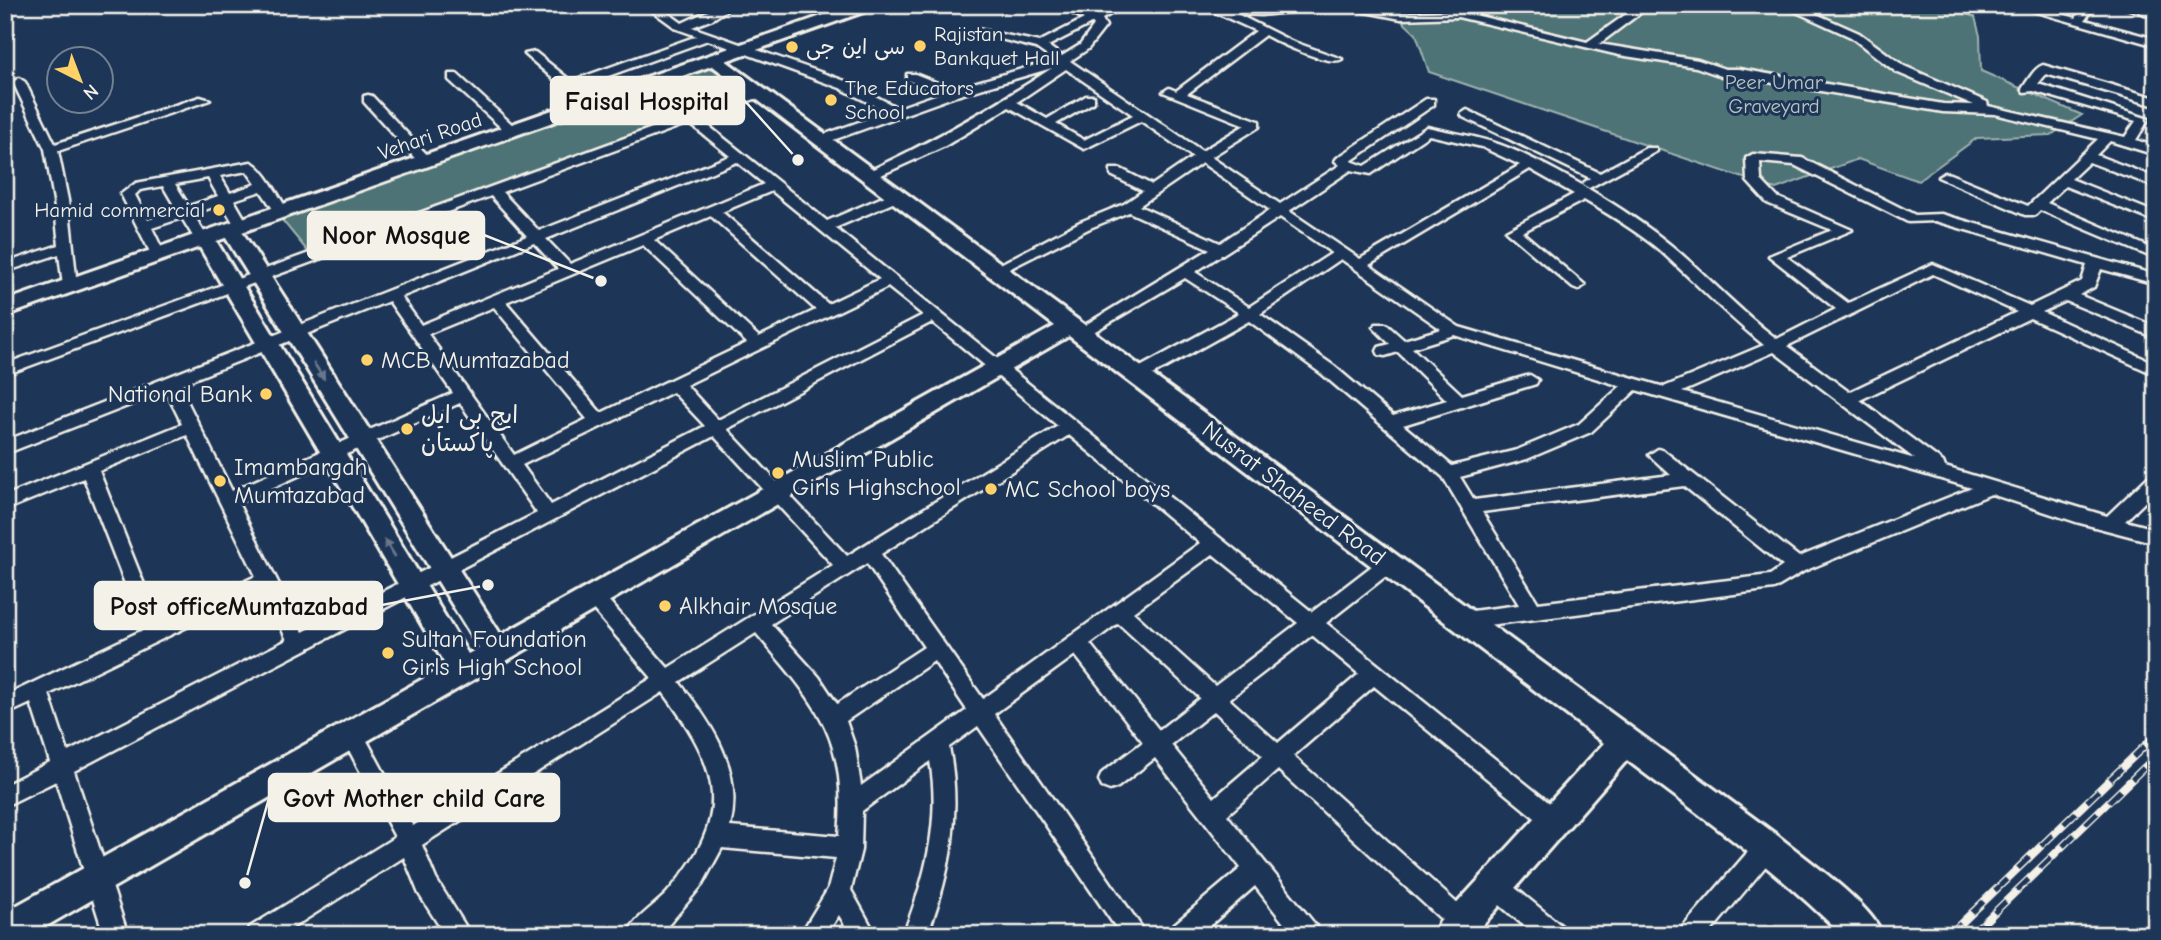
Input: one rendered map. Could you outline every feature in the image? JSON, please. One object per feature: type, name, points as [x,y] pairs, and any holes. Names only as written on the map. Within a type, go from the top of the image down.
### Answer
[{"type":"main road","name":"Vehari Road","points":[[5,309],[591,103],[712,48],[741,50],[869,5]]},
{"type":"street","points":[[649,5],[712,48]]},
{"type":"street","points":[[681,27],[709,17],[729,5]]},
{"type":"street","points":[[870,176],[940,143],[1008,102],[1089,43],[1100,26],[1091,18],[1060,5]]},
{"type":"street","points":[[1040,46],[1121,5]]},
{"type":"street","points":[[1204,5],[1261,12],[1326,5],[1355,7],[1401,16],[1458,14]]},
{"type":"street","points":[[1435,5],[1521,31],[1698,64],[1724,73],[1739,72],[1878,98],[1943,107],[1995,110]]},
{"type":"street","points":[[1620,5],[1641,8]]},
{"type":"street","points":[[1786,5],[1855,35],[1900,69],[1995,110],[2156,151]]},
{"type":"street","points":[[2017,5],[2156,43]]},
{"type":"street","points":[[2077,22],[2090,5]]},
{"type":"street","points":[[2122,5],[2156,15]]},
{"type":"street","points":[[1220,7],[1287,43],[1336,59]]},
{"type":"street","points":[[1590,45],[1641,8]]},
{"type":"street","points":[[981,31],[1040,46],[1454,330],[2156,536]]},
{"type":"street","points":[[996,270],[1085,225],[1129,207],[1202,156],[1255,124],[1173,93],[1263,31]]},
{"type":"street","points":[[569,86],[712,48]]},
{"type":"street","name":"Nusrat Shaheed Road","points":[[712,48],[759,93],[1767,847],[1825,895],[1866,935]]},
{"type":"street","points":[[741,50],[844,85],[896,112]]},
{"type":"street","points":[[531,54],[591,103]]},
{"type":"street","points":[[822,140],[952,93],[1064,62]]},
{"type":"street","points":[[2127,142],[2156,101],[2043,69],[2029,88],[2143,119]]},
{"type":"street","points":[[453,77],[512,131]]},
{"type":"street","points":[[911,77],[952,93]]},
{"type":"street","points":[[19,82],[51,149],[61,200],[70,286]]},
{"type":"street","points":[[5,370],[759,93]]},
{"type":"street","points":[[368,99],[426,162]]},
{"type":"street","points":[[1047,124],[1090,99]]},
{"type":"street","points":[[51,149],[204,100]]},
{"type":"street","points":[[1008,102],[1084,145],[1140,116]]},
{"type":"street","points":[[1430,102],[1342,161],[1366,170],[1427,131],[1486,144],[1530,164],[1619,214],[1668,250],[1716,297],[1775,346],[1945,472]]},
{"type":"street","points":[[1467,114],[1600,178]]},
{"type":"street","points":[[691,118],[1555,820]]},
{"type":"street","points":[[1945,177],[2030,212],[2107,137]]},
{"type":"street","points":[[1578,285],[1513,231],[1600,178],[1651,151]]},
{"type":"street","points":[[2086,156],[2156,183]]},
{"type":"street","points":[[5,449],[739,157]]},
{"type":"street","points":[[1847,310],[1776,256],[1845,230],[1772,200],[1754,181],[1753,158],[1797,162],[1913,219],[1936,217],[2156,280]]},
{"type":"street","points":[[1359,265],[1530,164]]},
{"type":"street","points":[[5,931],[998,368],[1185,272],[1350,165]]},
{"type":"street","points":[[158,255],[128,191],[251,166],[282,212]]},
{"type":"street","points":[[212,172],[260,276],[496,651]]},
{"type":"street","points":[[1116,172],[1152,191]]},
{"type":"street","points":[[2062,180],[2156,218]]},
{"type":"street","points":[[167,181],[463,670]]},
{"type":"street","points":[[144,226],[265,185]]},
{"type":"street","points":[[419,332],[774,186]]},
{"type":"street","points":[[493,191],[568,271]]},
{"type":"street","points":[[825,227],[897,196]]},
{"type":"street","points":[[2038,204],[2156,255]]},
{"type":"street","points":[[1129,207],[1221,249]]},
{"type":"street","points":[[713,211],[826,311]]},
{"type":"street","points":[[645,239],[757,344]]},
{"type":"street","points":[[5,268],[66,247]]},
{"type":"street","points":[[1137,376],[1249,314],[1341,253]]},
{"type":"street","points":[[1848,399],[2089,284],[2095,264]]},
{"type":"street","points":[[1667,393],[1775,346],[1933,268],[2030,312],[2145,339]]},
{"type":"street","points":[[1185,272],[1328,370],[1448,473],[1533,612]]},
{"type":"street","points":[[512,463],[890,280]]},
{"type":"street","points":[[392,295],[548,515]]},
{"type":"street","points":[[2066,295],[2145,339],[2156,370]]},
{"type":"street","points":[[496,300],[598,421]]},
{"type":"street","points":[[5,796],[934,315]]},
{"type":"street","points":[[1381,327],[1393,349],[1459,402]]},
{"type":"street","points":[[1393,349],[1454,330]]},
{"type":"street","points":[[1390,423],[1530,380]]},
{"type":"street","points":[[170,383],[299,644]]},
{"type":"street","points":[[675,384],[846,567]]},
{"type":"street","points":[[1448,473],[1521,455],[1585,428],[1633,384]]},
{"type":"street","points":[[228,500],[464,395]]},
{"type":"street","points":[[5,502],[192,426]]},
{"type":"street","points":[[273,931],[409,841],[1070,426]]},
{"type":"street","points":[[1658,455],[1797,566]]},
{"type":"street","points":[[89,468],[154,634]]},
{"type":"street","points":[[1469,507],[1686,479]]},
{"type":"street","points":[[2110,524],[2156,480]]},
{"type":"street","points":[[1464,620],[1774,582],[1797,566],[1992,487]]},
{"type":"street","points":[[853,804],[1214,543]]},
{"type":"street","points":[[870,552],[1135,935]]},
{"type":"street","points":[[1110,779],[1388,564]]},
{"type":"street","points":[[5,706],[267,579]]},
{"type":"street","points":[[593,596],[698,724],[717,762],[723,781],[723,803],[717,837],[687,889],[639,935]]},
{"type":"street","points":[[1119,612],[1279,756],[1456,929],[1625,741]]},
{"type":"street","points":[[758,622],[806,678],[834,717],[844,751],[853,804],[848,848],[839,892],[812,935]]},
{"type":"street","points":[[1077,642],[1308,935]]},
{"type":"street","points":[[834,717],[937,649]]},
{"type":"street","points":[[1213,813],[1374,673]]},
{"type":"street","points":[[38,691],[116,935]]},
{"type":"street","points":[[351,733],[409,841],[427,886],[458,935]]},
{"type":"street","points":[[915,935],[930,902],[942,838],[944,771],[938,743]]},
{"type":"street","points":[[717,837],[848,848]]},
{"type":"street","points":[[1692,935],[1767,847]]},
{"type":"street","points":[[1180,935],[1257,869]]},
{"type":"street","points":[[1495,886],[1554,935]]},
{"type":"street","points":[[839,892],[864,935]]},
{"type":"green space","name":"Peer Umar Graveyard","points":[[1385,5],[1939,5],[1975,17],[1980,36],[1981,71],[2082,115],[2051,135],[1977,138],[1918,181],[1858,159],[1776,189],[1429,72],[1416,34]]},
{"type":"green space","points":[[709,66],[745,92],[309,253],[282,220]]},
{"type":"railway","points":[[1949,935],[2156,735]]},
{"type":"railway","points":[[1971,935],[2156,756]]},
{"type":"place","name":"Rajistan Bankquet Hall","points":[[920,46]]},
{"type":"place","name":"سی این جی","points":[[792,47]]},
{"type":"place","name":"The Educators School","points":[[831,100]]},
{"type":"place","name":"Faisal Hospital","points":[[798,160]]},
{"type":"place","name":"Hamid commercial","points":[[219,210]]},
{"type":"place","name":"Noor Mosque","points":[[601,281]]},
{"type":"place","name":"MCB Mumtazabad","points":[[367,360]]},
{"type":"place","name":"National Bank","points":[[266,394]]},
{"type":"place","name":"ایچ بی ایل پاکستان","points":[[407,429]]},
{"type":"place","name":"Muslim Public Girls Highschool","points":[[778,473]]},
{"type":"place","name":"Imambargah Mumtazabad","points":[[220,481]]},
{"type":"place","name":"MC School boys","points":[[991,489]]},
{"type":"place","name":"Post officeMumtazabad","points":[[488,585]]},
{"type":"place","name":"Alkhair Mosque","points":[[665,606]]},
{"type":"place","name":"Sultan Foundation Girls High School","points":[[388,653]]},
{"type":"place","name":"Govt Mother child Care","points":[[245,883]]}]
